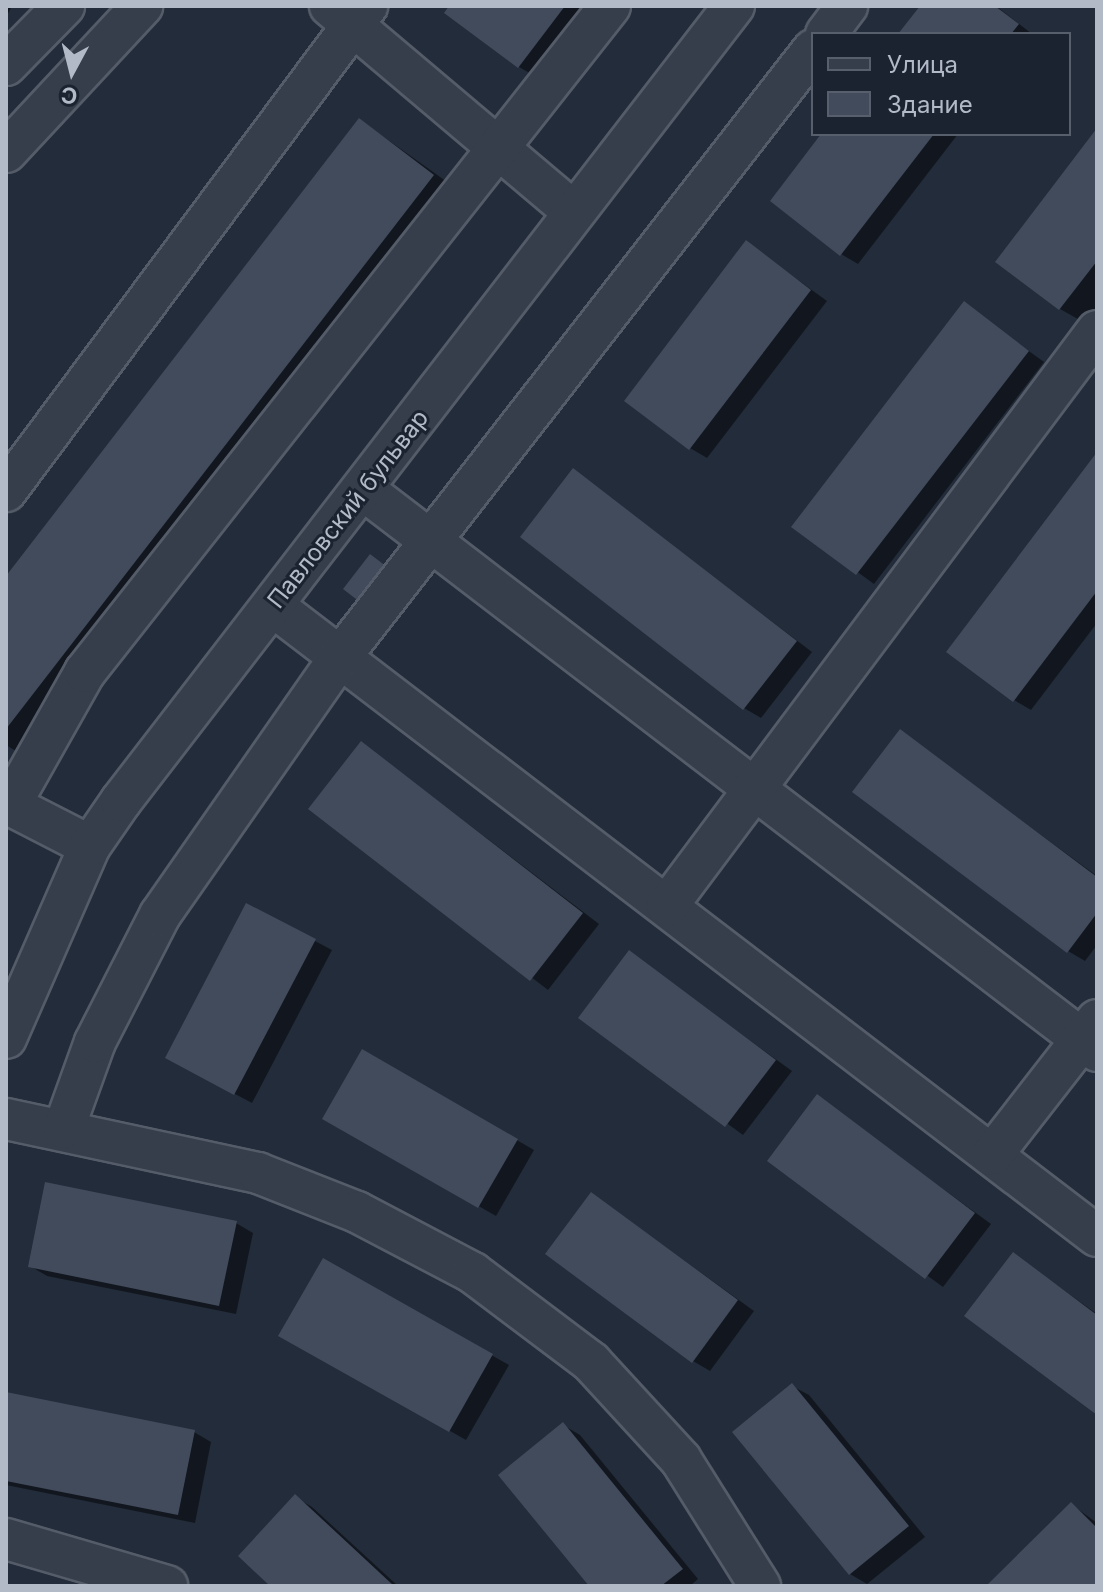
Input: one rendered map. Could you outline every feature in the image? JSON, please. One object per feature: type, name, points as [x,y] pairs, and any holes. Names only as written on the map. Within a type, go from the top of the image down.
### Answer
[{"type":"street","points":[[6,65],[64,6]]},
{"type":"street","points":[[6,152],[142,6]]},
{"type":"street","points":[[90,846],[8,804],[85,672],[610,6]]},
{"type":"street","name":"Павловский бульвар","points":[[6,1038],[90,846],[734,6]]},
{"type":"street","points":[[828,32],[847,6]]},
{"type":"street","points":[[6,491],[350,12],[574,212]]},
{"type":"street","points":[[64,1128],[95,1042],[160,915],[341,656],[434,542],[811,53]]},
{"type":"street","points":[[667,906],[1097,331]]},
{"type":"street","points":[[364,490],[755,788],[1092,1037],[992,1155]]},
{"type":"street","points":[[273,606],[1097,1236]]},
{"type":"street","points":[[6,1119],[64,1128],[258,1173],[357,1212],[473,1273],[591,1362],[681,1460],[760,1586]]},
{"type":"street","points":[[6,1539],[167,1586]]},
{"type":"building","points":[[449,6],[565,6],[518,68],[444,13]]},
{"type":"building","points":[[920,6],[995,6],[1019,24],[1013,32],[900,32]]},
{"type":"building","points":[[359,118],[434,175],[6,729],[6,576]]},
{"type":"building","points":[[1097,128],[1097,261],[1059,310],[995,262]]},
{"type":"building","points":[[819,136],[932,136],[840,256],[770,201]]},
{"type":"building","points":[[746,240],[811,290],[689,450],[624,401]]},
{"type":"building","points":[[964,301],[1029,351],[856,575],[791,527]]},
{"type":"building","points":[[1097,452],[1097,591],[1013,702],[946,652]]},
{"type":"building","points":[[573,468],[797,641],[743,710],[520,537]]},
{"type":"building","points":[[370,554],[391,570],[365,606],[343,589]]},
{"type":"building","points":[[900,729],[1097,877],[1097,913],[1067,953],[852,792]]},
{"type":"building","points":[[361,741],[583,913],[530,981],[308,809]]},
{"type":"building","points":[[246,903],[316,939],[234,1095],[165,1058]]},
{"type":"building","points":[[629,950],[776,1060],[725,1127],[578,1018]]},
{"type":"building","points":[[362,1049],[518,1139],[478,1208],[322,1119]]},
{"type":"building","points":[[817,1094],[975,1213],[925,1279],[767,1161]]},
{"type":"building","points":[[45,1182],[237,1221],[219,1306],[28,1267]]},
{"type":"building","points":[[591,1192],[738,1300],[692,1363],[545,1254]]},
{"type":"building","points":[[1013,1252],[1097,1315],[1097,1415],[964,1316]]},
{"type":"building","points":[[323,1258],[493,1354],[449,1432],[278,1336]]},
{"type":"building","points":[[792,1383],[909,1526],[849,1575],[732,1432]]},
{"type":"building","points":[[6,1392],[195,1430],[178,1515],[6,1481]]},
{"type":"building","points":[[563,1422],[683,1569],[661,1586],[589,1586],[498,1475]]},
{"type":"building","points":[[295,1494],[394,1586],[270,1586],[238,1556]]},
{"type":"building","points":[[1071,1502],[1097,1528],[1097,1586],[986,1586]]}]
